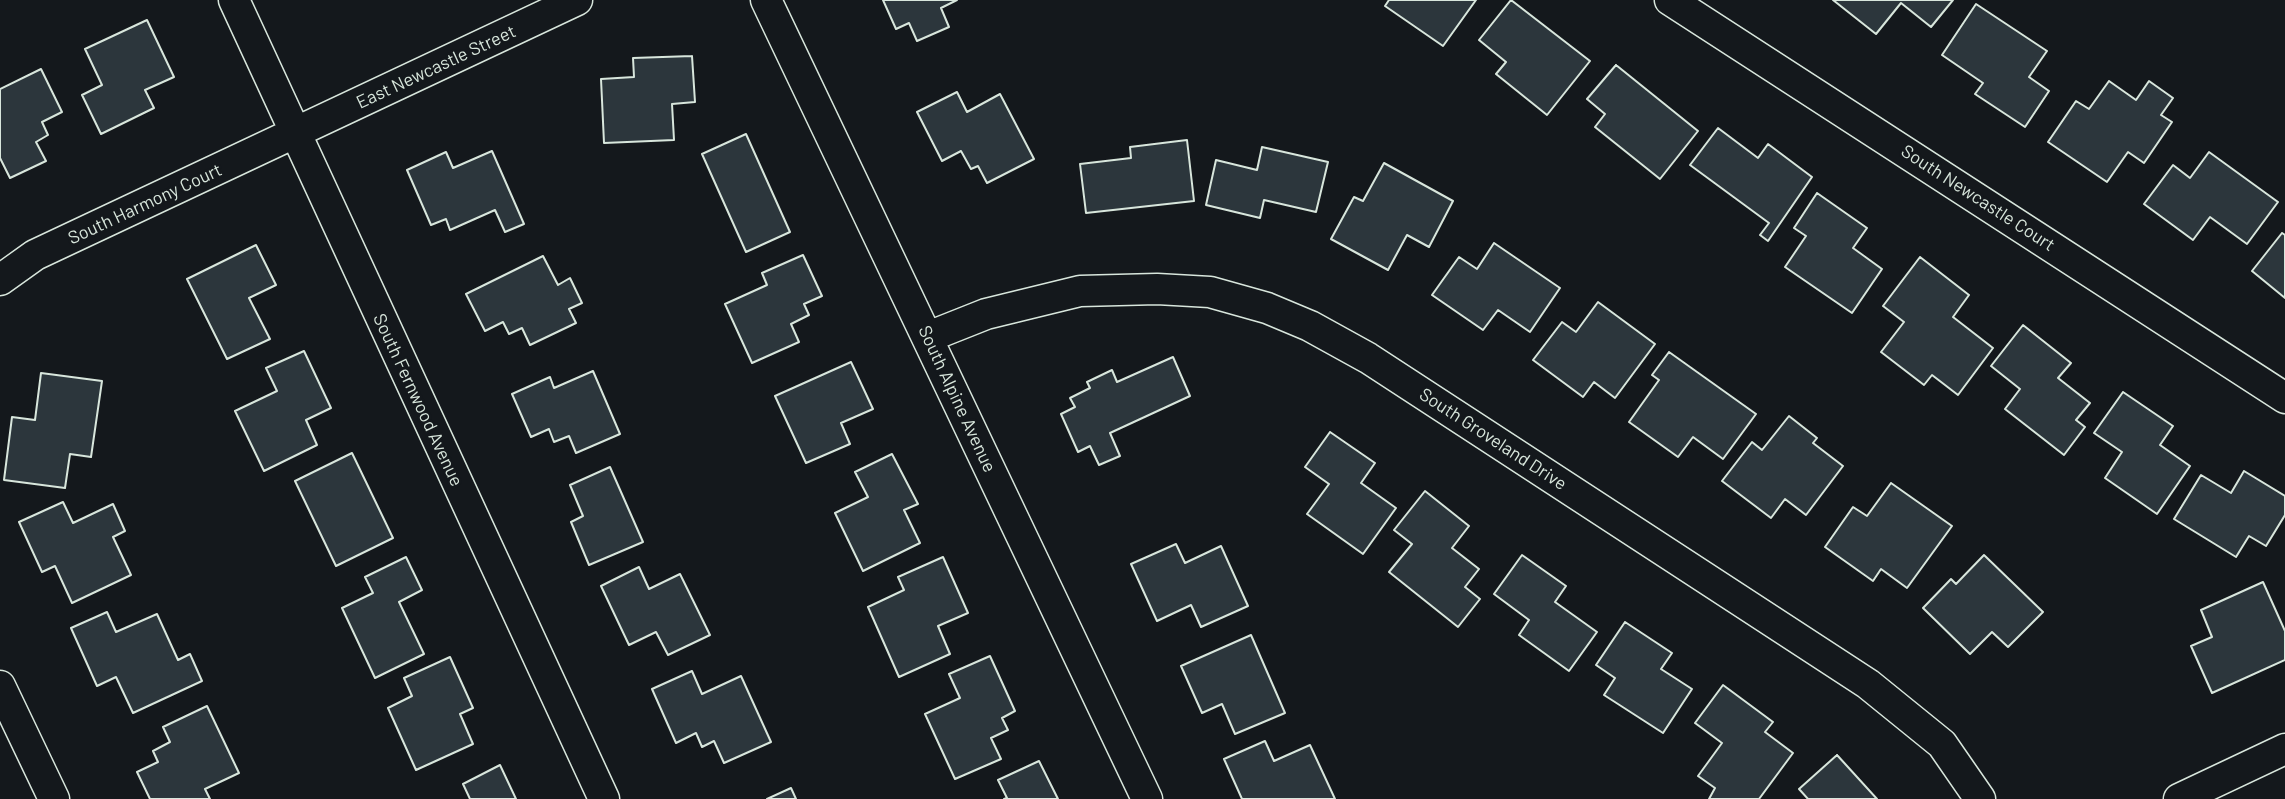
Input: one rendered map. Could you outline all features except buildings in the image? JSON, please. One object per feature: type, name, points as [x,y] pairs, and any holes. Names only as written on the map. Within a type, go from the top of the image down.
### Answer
[{"type":"street","name":"South Fernwood Avenue","points":[[233,0],[604,799]]},
{"type":"street","name":"East Newcastle Street","points":[[295,134],[577,0]]},
{"type":"street","name":"South Alpine Avenue","points":[[766,0],[1147,799]]},
{"type":"street","name":"South Newcastle Court","points":[[1670,0],[2285,398]]},
{"type":"street","name":"South Harmony Court","points":[[0,280],[35,255],[295,134]]},
{"type":"street","name":"South Groveland Drive","points":[[928,337],[986,314],[1080,291],[1131,289],[1210,292],[1310,326],[1368,358],[1868,684],[1942,744],[1980,799]]},
{"type":"street","points":[[0,686],[54,799]]},
{"type":"street","points":[[2179,799],[2285,749]]}]
